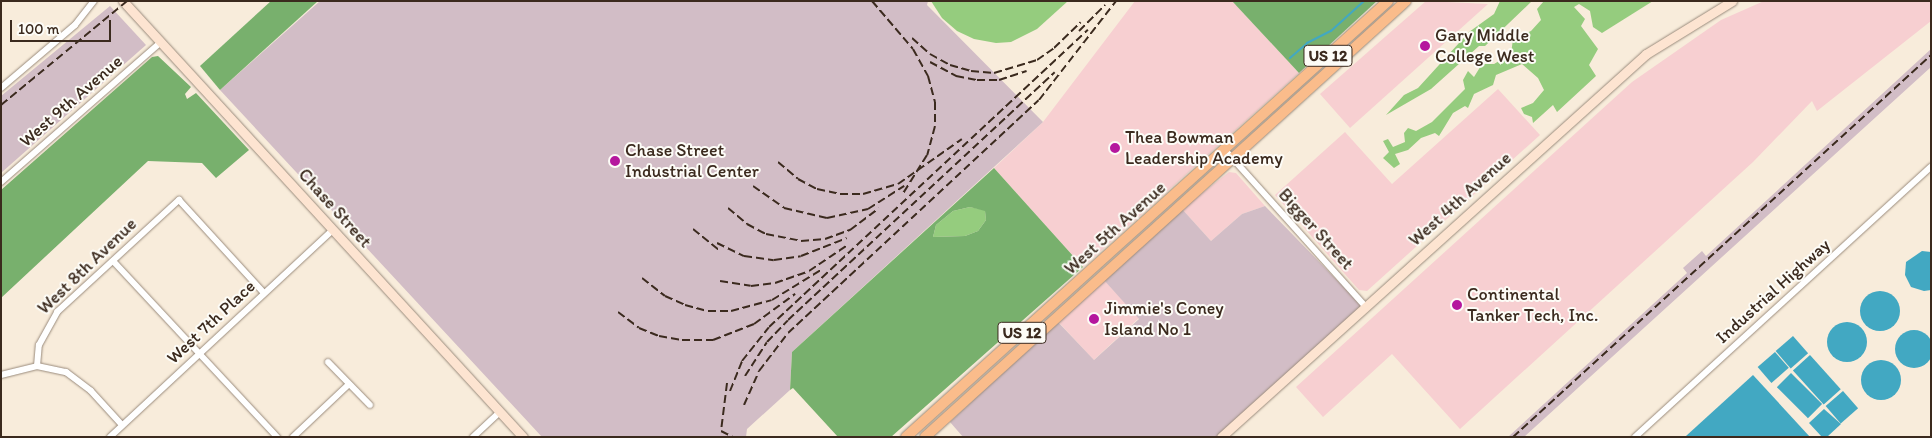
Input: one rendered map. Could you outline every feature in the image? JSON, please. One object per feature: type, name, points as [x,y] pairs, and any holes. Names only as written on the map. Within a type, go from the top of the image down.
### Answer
[{"type":"main road","name":"Chase Street","points":[[124,1],[523,437]]},
{"type":"main road","name":"West 5th Avenue","points":[[906,437],[1388,1]]},
{"type":"main road","name":"West 5th Avenue","points":[[926,437],[1406,1]]},
{"type":"main road","name":"West 4th Avenue","points":[[1221,437],[1646,54],[1674,34],[1732,1]]},
{"type":"main road","points":[[1138,229],[1146,237]]},
{"type":"main road","points":[[941,405],[949,415]]},
{"type":"street","points":[[1,88],[78,22],[94,1]]},
{"type":"street","name":"West 9th Avenue","points":[[1,182],[161,42]]},
{"type":"street","name":"Bigger Street","points":[[1225,150],[1365,306]]},
{"type":"street","name":"Industrial Highway","points":[[1635,437],[1931,167]]},
{"type":"street","name":"West 8th Avenue","points":[[37,366],[39,345],[57,312],[179,200],[264,293]]},
{"type":"street","name":"West 7th Place","points":[[110,437],[333,230]]},
{"type":"street","points":[[113,261],[277,437]]},
{"type":"street","points":[[328,362],[370,405]]},
{"type":"street","points":[[1,375],[37,366],[77,378],[122,425]]},
{"type":"street","points":[[293,437],[349,384]]},
{"type":"street","points":[[473,437],[500,412]]},
{"type":"shaded area","points":[[320,1],[928,1],[927,5],[1043,122],[792,352],[790,390],[747,429],[746,437],[542,437],[220,90]]},
{"type":"shaded area","name":"Thea Bowman Leadership Academy","points":[[1135,1],[1232,1],[1299,73],[1083,267],[994,168],[1043,122]]},
{"type":"shaded area","points":[[1426,1],[1488,4],[1350,128],[1320,94]]},
{"type":"shaded area","points":[[1764,1],[1931,1],[1931,21],[1817,111],[1812,101],[1753,162],[1460,429],[1392,354],[1323,417],[1296,387],[1632,82],[1721,20]]},
{"type":"shaded area","points":[[110,6],[146,45],[1,173],[1,96]]},
{"type":"shaded area","points":[[1931,49],[1931,67],[1524,437],[1508,437],[1687,273],[1683,268],[1702,251],[1706,256]]},
{"type":"shaded area","points":[[1498,89],[1540,135],[1367,291],[1359,290],[1275,195],[1345,132],[1392,184]]},
{"type":"shaded area","points":[[1229,172],[1236,173],[1265,206],[1242,214],[1211,241],[1182,209]]},
{"type":"shaded area","points":[[1265,206],[1362,306],[1218,437],[963,437],[950,422],[1057,321],[1094,360],[1139,319],[1103,279],[1182,209],[1211,241],[1242,214]]},
{"type":"shaded area","points":[[1103,279],[1139,318],[1094,360],[1058,321]]},
{"type":"green space","points":[[271,1],[318,1],[220,90],[200,66]]},
{"type":"green space","points":[[931,1],[1068,1],[1037,29],[1011,42],[996,43],[974,39],[957,31],[942,18]]},
{"type":"green space","points":[[1232,1],[1377,1],[1299,73]]},
{"type":"green space","points":[[1500,1],[1532,1],[1485,46],[1479,46],[1431,89],[1386,115],[1404,95],[1418,88],[1469,32],[1494,14]]},
{"type":"green space","points":[[1544,1],[1653,1],[1602,33],[1593,27],[1590,11],[1579,4],[1574,7],[1585,19],[1581,26],[1598,49],[1589,65],[1596,76],[1557,112],[1553,105],[1533,123],[1532,117],[1524,114],[1521,108],[1533,103],[1544,90],[1538,78],[1522,64],[1496,75],[1493,85],[1474,94],[1468,108],[1465,106],[1453,113],[1439,136],[1435,133],[1421,138],[1408,150],[1395,154],[1400,164],[1394,168],[1383,158],[1389,152],[1383,141],[1388,139],[1393,147],[1405,142],[1404,133],[1408,128],[1416,131],[1432,122],[1465,89],[1463,80],[1468,71],[1474,77],[1482,64],[1494,64],[1511,54],[1513,39],[1531,31],[1541,20],[1537,9]]},
{"type":"green space","points":[[158,56],[191,87],[185,94],[187,99],[196,93],[249,150],[216,178],[202,163],[148,161],[1,298],[1,190],[152,57]]},
{"type":"green space","points":[[994,168],[1083,267],[891,437],[838,437],[793,388],[790,390],[792,352]],"holes":[[[970,207],[985,211],[986,220],[978,231],[965,236],[933,237],[936,225],[953,211]]]},
{"type":"green space","points":[[970,207],[985,210],[986,220],[978,231],[965,236],[933,237],[936,225],[953,211]]},
{"type":"water","points":[[1922,251],[1931,252],[1931,290],[1924,291],[1911,287],[1905,275],[1906,262]]},
{"type":"water","points":[[1880,291],[1894,297],[1900,311],[1894,325],[1880,331],[1866,325],[1860,311],[1866,297]]},
{"type":"water","points":[[1847,322],[1861,328],[1867,342],[1861,356],[1847,362],[1833,356],[1827,342],[1833,328]]},
{"type":"water","points":[[1914,330],[1928,335],[1933,349],[1928,363],[1914,368],[1900,363],[1895,349],[1900,335]]},
{"type":"water","points":[[1793,336],[1808,353],[1791,368],[1776,351]]},
{"type":"water","points":[[1775,352],[1789,368],[1771,383],[1758,367]]},
{"type":"water","points":[[1810,355],[1841,389],[1824,405],[1793,370]]},
{"type":"water","points":[[1881,360],[1895,366],[1901,380],[1895,394],[1881,400],[1867,394],[1861,380],[1867,366]]},
{"type":"water","points":[[1791,373],[1822,404],[1808,418],[1777,387]]},
{"type":"water","points":[[1753,375],[1810,437],[1686,436]]},
{"type":"water","points":[[1843,391],[1858,408],[1841,423],[1826,406]]},
{"type":"water","points":[[1824,409],[1841,424],[1827,437],[1822,437],[1809,423]]},
{"type":"waterway","points":[[1290,58],[1307,43],[1331,31],[1364,1]]},
{"type":"railway","points":[[1,105],[127,1]]},
{"type":"railway","points":[[872,1],[913,49],[928,76],[935,102],[935,126],[927,155],[902,195]]},
{"type":"railway","points":[[744,405],[759,371],[788,333],[1039,100],[1116,1]]},
{"type":"railway","points":[[1079,31],[1105,5]]},
{"type":"railway","points":[[912,38],[930,54],[950,65],[971,71],[994,73],[1037,60],[1054,48],[1081,22]]},
{"type":"railway","points":[[730,391],[742,361],[769,327],[1088,30]]},
{"type":"railway","points":[[1513,437],[1931,55]]},
{"type":"railway","points":[[930,62],[956,76],[977,80],[999,80],[1027,71]]},
{"type":"railway","points":[[745,376],[767,342],[788,320],[1055,72]]},
{"type":"railway","points":[[778,162],[798,179],[817,189],[840,194],[863,194],[898,184],[962,139]]},
{"type":"railway","points":[[753,186],[784,208],[827,218],[868,209],[904,186]]},
{"type":"railway","points":[[728,208],[747,224],[766,234],[801,241],[825,239],[850,230],[879,208]]},
{"type":"railway","points":[[693,229],[720,251]]},
{"type":"railway","points":[[717,243],[744,256],[774,260],[801,256],[847,238]]},
{"type":"railway","points":[[720,281],[751,286],[775,283],[809,271],[846,246]]},
{"type":"railway","points":[[642,278],[665,296],[685,305],[708,311],[731,311],[772,300],[821,270]]},
{"type":"railway","points":[[618,312],[639,328],[659,336],[682,340],[713,340],[754,324],[795,294]]},
{"type":"railway","points":[[727,383],[721,431],[733,437]]},
{"type":"place","name":"Gary Middle College West","points":[[1425,46]]},
{"type":"place","name":"Thea Bowman Leadership Academy","points":[[1115,148]]},
{"type":"place","name":"Chase Street Industrial Center","points":[[615,161]]},
{"type":"place","name":"Continental Tanker Tech, Inc.","points":[[1457,305]]},
{"type":"place","name":"Jimmie's Coney Island No 1","points":[[1094,319]]}]
